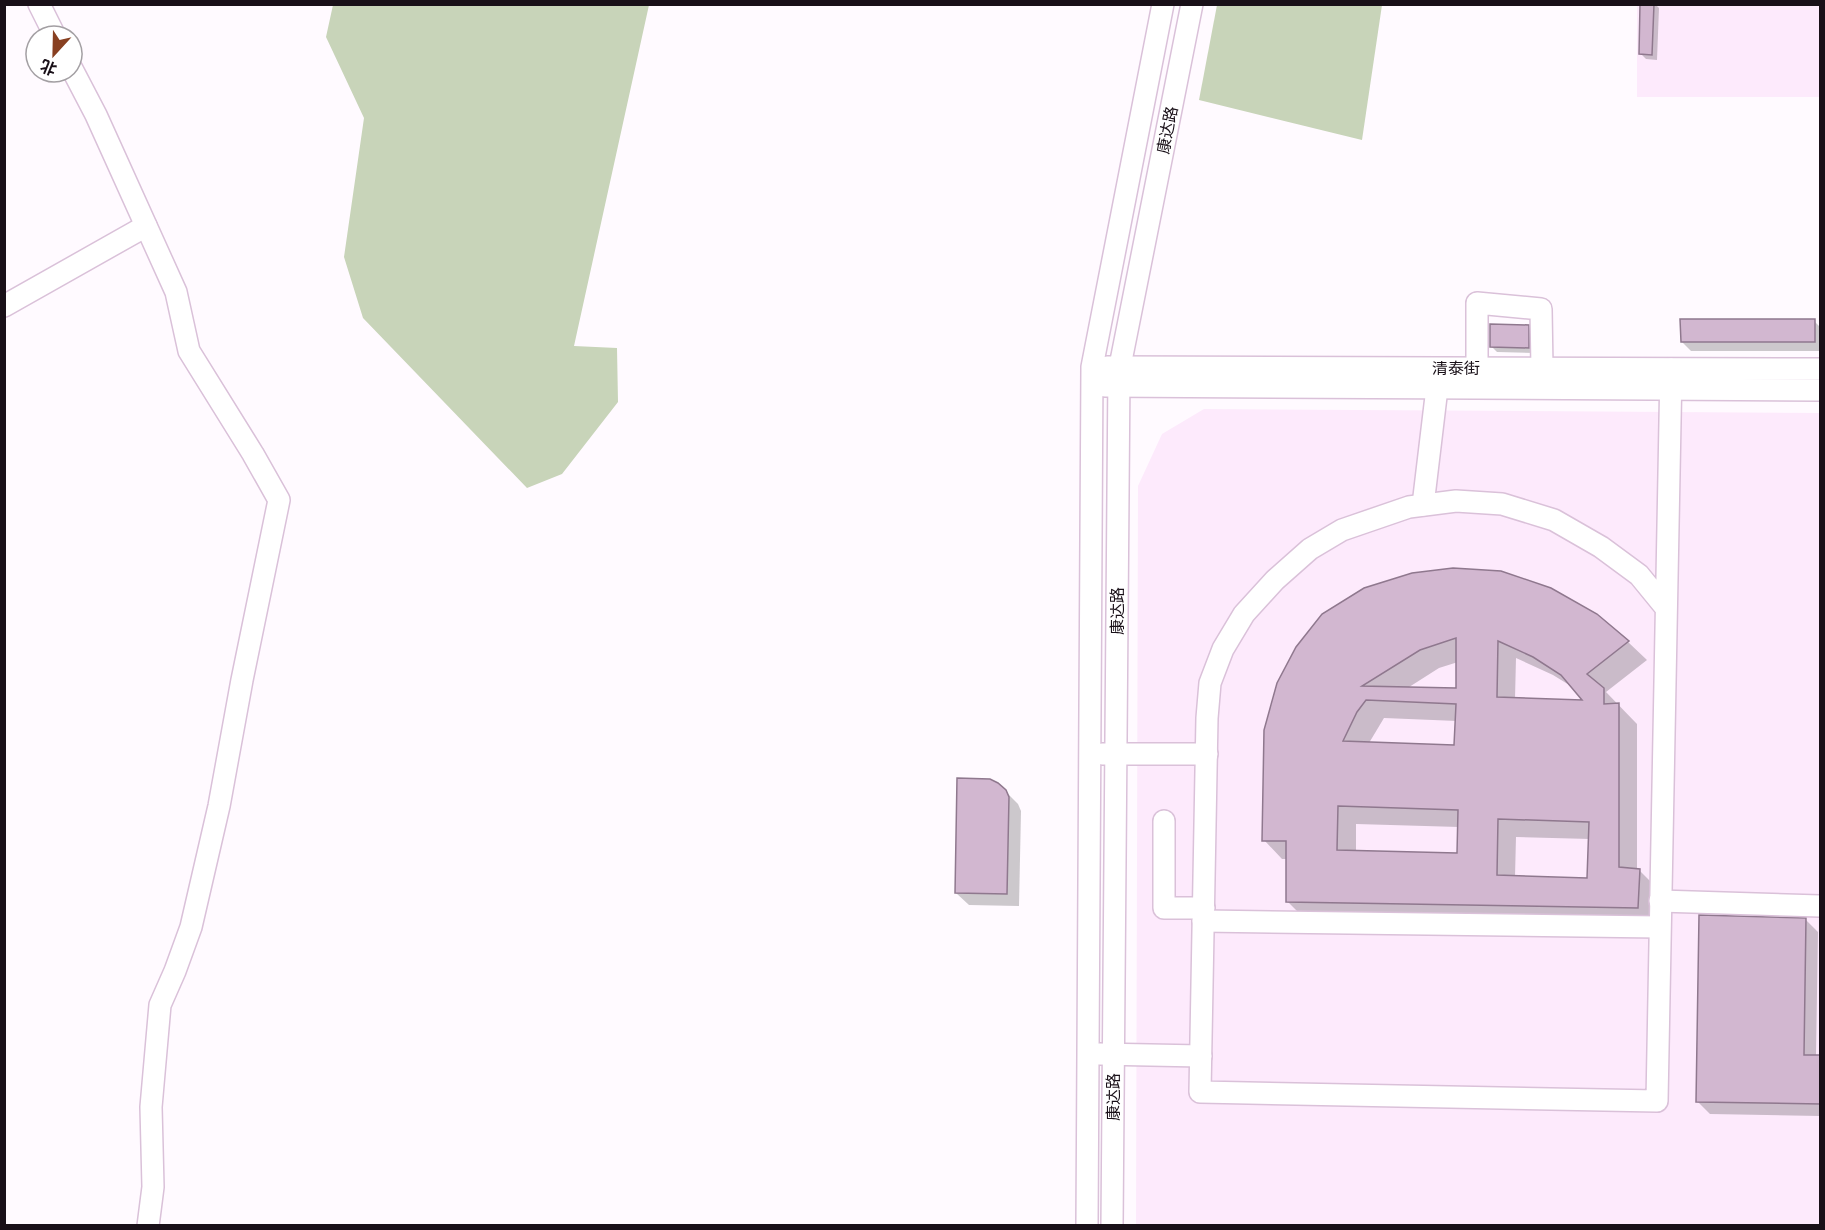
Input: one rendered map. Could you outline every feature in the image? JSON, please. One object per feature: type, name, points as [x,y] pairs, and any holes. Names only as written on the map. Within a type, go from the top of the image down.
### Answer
[{"type":"street","points":[[39,4],[49,24]]},
{"type":"street","name":"康达路","points":[[1087,1226],[1092,376],[1163,4]]},
{"type":"street","name":"康达路","points":[[1112,1226],[1120,376],[1192,4]]},
{"type":"street","points":[[80,84],[177,292],[189,351],[279,500],[219,806],[191,927],[160,1005],[151,1107],[153,1186],[148,1226]]},
{"type":"street","points":[[4,306],[146,226]]},
{"type":"street","points":[[1477,368],[1476,303],[1541,309],[1542,368]]},
{"type":"street","name":"清泰街","points":[[1092,376],[1542,368],[1821,390]]},
{"type":"street","name":"清泰街","points":[[1120,376],[1437,388],[1670,379],[1821,369]]},
{"type":"street","points":[[1666,608],[1639,574],[1601,547],[1554,520],[1502,504],[1456,501],[1409,507],[1342,530],[1310,549],[1275,580],[1244,614],[1223,649],[1210,683],[1200,1092],[1657,1101],[1659,927],[1666,608],[1670,379]]},
{"type":"street","points":[[1423,505],[1437,388]]},
{"type":"street","points":[[1090,754],[1207,754]]},
{"type":"street","points":[[1164,821],[1164,908],[1204,914],[1659,927]]},
{"type":"street","points":[[1660,901],[1821,906]]},
{"type":"street","points":[[1088,1055],[1201,1056]]},
{"type":"shaded area","points":[[1637,5],[1820,5],[1820,97],[1637,97]]},
{"type":"shaded area","points":[[1204,409],[1820,413],[1820,1225],[1136,1226],[1138,486],[1162,434]]},
{"type":"green space","points":[[333,5],[649,5],[574,346],[617,348],[618,402],[562,474],[527,488],[363,318],[344,257],[364,118],[326,37]]},
{"type":"green space","points":[[1217,5],[1382,5],[1362,140],[1199,100]]},
{"type":"building","points":[[1640,4],[1654,4],[1652,55],[1639,54]]},
{"type":"building","points":[[1680,319],[1815,319],[1815,342],[1681,342]]},
{"type":"building","points":[[1490,324],[1529,325],[1529,348],[1490,347]]},
{"type":"building","points":[[1453,568],[1501,571],[1551,588],[1597,614],[1629,641],[1587,674],[1604,688],[1604,704],[1619,703],[1619,867],[1640,869],[1638,908],[1286,902],[1286,841],[1262,841],[1264,730],[1277,683],[1296,647],[1322,614],[1364,588],[1412,573]],"holes":[[[1456,638],[1456,688],[1362,686],[1420,650]],[[1498,641],[1533,657],[1561,675],[1582,700],[1497,697]],[[1366,700],[1456,704],[1454,745],[1343,741],[1357,712]],[[1338,806],[1458,810],[1457,853],[1337,850]],[[1498,819],[1589,822],[1587,878],[1497,875]]]},
{"type":"building","points":[[957,778],[990,779],[1006,790],[1009,797],[1007,894],[955,893]]},
{"type":"building","points":[[1699,915],[1806,918],[1804,1055],[1821,1055],[1821,1104],[1696,1102]]}]
